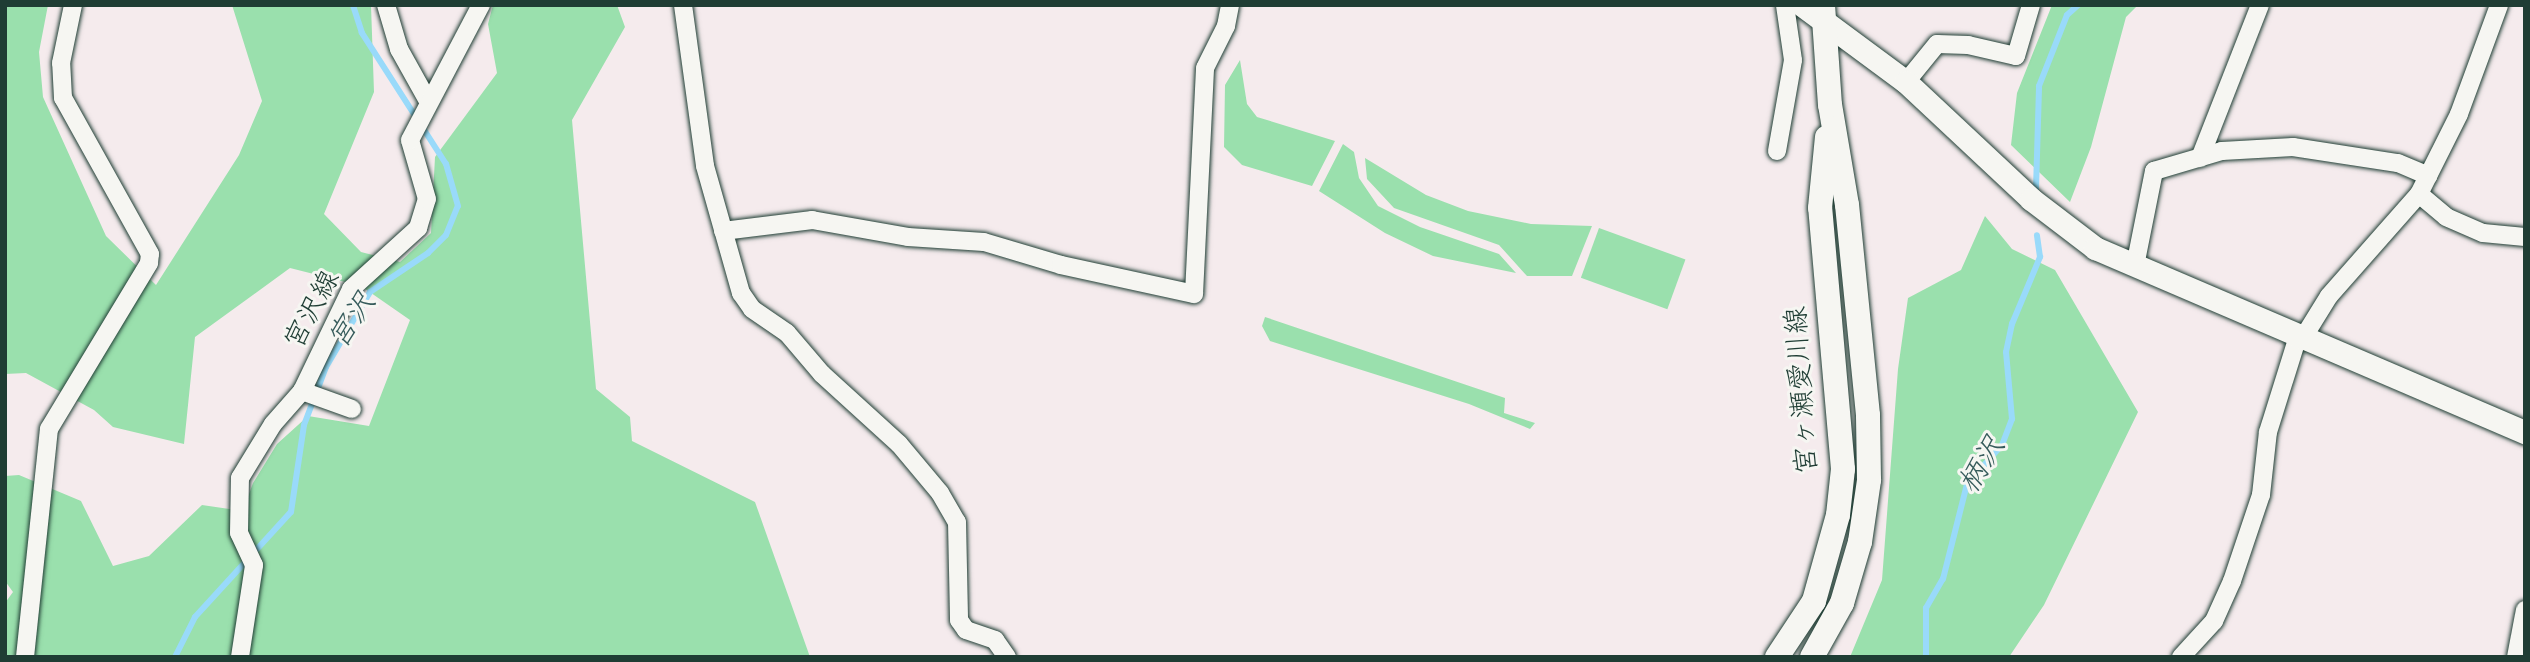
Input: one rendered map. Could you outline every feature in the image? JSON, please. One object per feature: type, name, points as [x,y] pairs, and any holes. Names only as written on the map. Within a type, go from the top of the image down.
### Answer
[{"type":"main road","name":"宮ヶ瀬愛川線","points":[[1812,657],[1842,603],[1860,542],[1869,480],[1868,415],[1847,205],[1830,105],[1826,11]]},
{"type":"main road","name":"宮ヶ瀬愛川線","points":[[1777,657],[1814,601],[1838,515],[1843,469],[1820,208],[1830,105]]},
{"type":"street","points":[[24,657],[49,429],[149,263],[150,254],[63,98],[61,62],[73,5]]},
{"type":"street","points":[[386,5],[399,49],[428,101]]},
{"type":"street","name":"宮沢線","points":[[240,657],[254,565],[239,533],[240,478],[273,424],[302,391],[351,289],[418,228],[427,199],[410,141],[428,101],[481,5]]},
{"type":"street","points":[[683,5],[705,166],[741,293],[752,309],[787,333],[822,374],[899,444],[940,493],[957,522],[959,620],[965,630],[995,640],[1007,657]]},
{"type":"street","points":[[723,231],[812,220],[908,237],[984,242],[1061,265],[1194,294],[1205,68],[1226,26],[1230,5]]},
{"type":"street","points":[[1777,152],[1793,60],[1785,5]]},
{"type":"street","points":[[1802,5],[1826,11],[2064,228],[2135,266],[2525,432]]},
{"type":"street","points":[[1906,82],[1937,44],[1968,45],[2016,56],[2031,5]]},
{"type":"street","points":[[2200,158],[2260,5]]},
{"type":"street","points":[[2181,657],[2214,621],[2232,581],[2261,495],[2268,432],[2300,337],[2329,296],[2419,194],[2459,114],[2499,5]]},
{"type":"street","points":[[2135,266],[2154,171],[2222,151],[2293,147],[2398,163],[2428,176]]},
{"type":"street","points":[[2419,194],[2445,217],[2483,233],[2525,237]]},
{"type":"street","points":[[302,391],[352,409]]},
{"type":"street","points":[[2515,657],[2525,610]]},
{"type":"green space","points":[[5,5],[48,5],[39,52],[43,97],[106,236],[156,285],[239,155],[262,101],[232,5],[371,5],[374,92],[324,214],[361,252],[400,262],[431,233],[435,157],[497,73],[488,24],[493,5],[617,5],[625,27],[572,120],[596,389],[630,417],[632,441],[755,502],[810,657],[5,657],[5,603],[13,592],[5,581],[5,476],[19,475],[81,501],[113,566],[149,556],[202,505],[243,511],[253,483],[277,444],[308,416],[369,426],[410,320],[361,286],[290,268],[195,337],[184,444],[113,427],[94,410],[26,373],[5,374]]},
{"type":"green space","points":[[2052,5],[2138,5],[2126,17],[2091,147],[2070,202],[2011,145],[2017,93]]},
{"type":"green space","points":[[1240,60],[1247,104],[1257,117],[1335,141],[1312,186],[1242,165],[1224,147],[1225,85]]},
{"type":"green space","points":[[1343,144],[1354,152],[1359,178],[1378,206],[1420,227],[1499,254],[1516,273],[1433,256],[1385,233],[1319,191]]},
{"type":"green space","points":[[1365,158],[1426,195],[1468,211],[1531,224],[1592,226],[1572,276],[1527,276],[1499,245],[1394,208],[1367,179]]},
{"type":"green space","points":[[1985,216],[2012,249],[2055,270],[2138,412],[2044,605],[2009,657],[1850,657],[1882,580],[1898,369],[1908,298],[1961,270]]},
{"type":"green space","points":[[1599,228],[1685,259],[1667,309],[1581,278]]},
{"type":"green space","points":[[1265,317],[1505,398],[1504,413],[1535,423],[1530,429],[1469,404],[1270,341],[1262,326]]},
{"type":"waterway","name":"宮沢","points":[[175,657],[195,617],[291,512],[304,425],[326,367],[370,292],[428,253],[446,235],[458,206],[446,164],[362,33],[353,5]]},
{"type":"waterway","name":"柄沢","points":[[2036,189],[2039,86],[2067,15],[2078,5]]},
{"type":"waterway","name":"柄沢","points":[[1926,657],[1926,608],[1943,579],[1967,484],[2002,445],[2012,419],[2006,352],[2012,324],[2040,257],[2037,235]]}]
